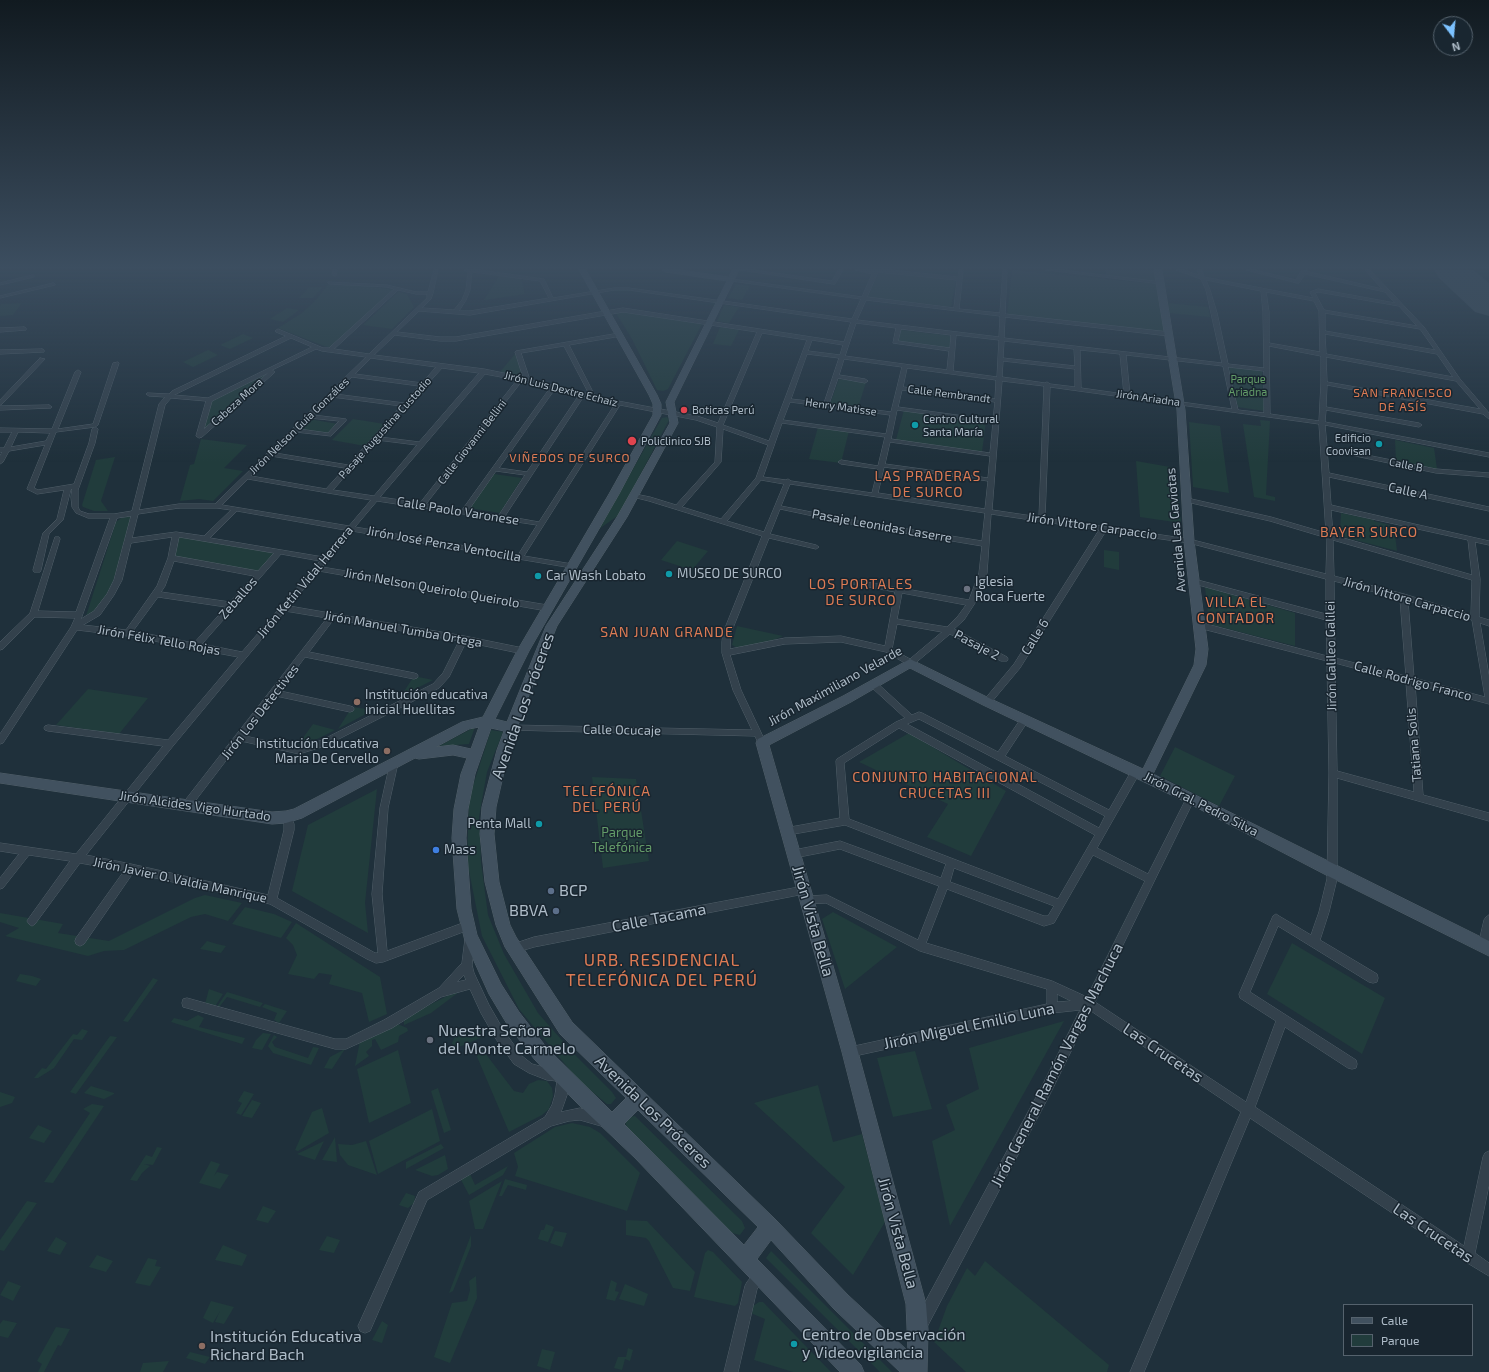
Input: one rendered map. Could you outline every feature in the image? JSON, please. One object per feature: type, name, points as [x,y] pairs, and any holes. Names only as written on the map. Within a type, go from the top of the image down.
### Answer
[{"type":"main road","name":"Avenida Los Próceres","points":[[705,334],[670,402],[674,423],[635,496],[552,626],[523,695],[496,774],[489,807],[487,834],[492,882],[503,925],[514,948],[566,1028],[770,1226],[841,1302],[916,1372]]},
{"type":"main road","name":"Avenida Las Gaviotas","points":[[1141,774],[1200,665],[1202,648],[1189,541],[1179,403],[1169,334]]},
{"type":"main road","points":[[619,335],[653,395],[658,410]]},
{"type":"main road","name":"Avenida Los Próceres","points":[[658,410],[657,415],[617,489],[523,651],[487,722],[474,755],[468,774],[461,809],[460,824],[460,858],[464,909],[469,931],[495,989],[513,1018],[541,1054],[642,1152],[745,1260],[755,1281],[854,1372]]},
{"type":"main road","name":"Jirón Gral. Pedro Silva","points":[[910,663],[987,702],[1191,798],[1333,872],[1486,947]]},
{"type":"main road","name":"Jirón Maximiliano Velarde","points":[[760,738],[873,684],[910,663]]},
{"type":"main road","name":"Calle Ocucaje","points":[[487,722],[512,728]]},
{"type":"main road","name":"Jirón Alcides Vigo Hurtado","points":[[0,778],[272,818],[286,817],[297,814],[466,725],[487,722]]},
{"type":"main road","name":"Jirón Vista Bella","points":[[760,738],[788,831],[850,1052],[916,1304],[918,1330],[916,1372]]},
{"type":"main road","name":"Jirón Alcides Vigo Hurtado","points":[[398,762],[430,751],[453,750],[474,755]]},
{"type":"main road","points":[[612,1124],[638,1098]]},
{"type":"main road","points":[[745,1260],[770,1226]]},
{"type":"street","name":"Jirón Luis Dextre Echaíz","points":[[286,334],[315,347],[484,371],[554,386],[618,403],[697,418],[772,444]]},
{"type":"street","points":[[330,350],[348,334]]},
{"type":"street","name":"Jirón Nelson Guía Gonzáles","points":[[217,506],[393,334]]},
{"type":"street","points":[[402,334],[440,339],[456,339],[483,334]]},
{"type":"street","points":[[677,508],[718,462],[720,425],[759,334]]},
{"type":"street","points":[[774,334],[847,344]]},
{"type":"street","points":[[826,405],[850,334]]},
{"type":"street","points":[[897,334],[895,342],[952,350]]},
{"type":"street","points":[[954,334],[1225,364],[1266,370]]},
{"type":"street","points":[[950,371],[954,334]]},
{"type":"street","name":"Jirón Maximiliano Velarde","points":[[910,663],[961,618],[971,603],[983,573],[1000,378],[1002,334]]},
{"type":"street","points":[[1218,334],[1235,411]]},
{"type":"street","points":[[1266,334],[1267,415]]},
{"type":"street","name":"Jirón Galileo Galilei","points":[[1314,942],[1324,912],[1333,872],[1330,618],[1331,578],[1330,535],[1322,423],[1324,383],[1322,334]]},
{"type":"street","points":[[1333,334],[1440,353]]},
{"type":"street","points":[[1426,334],[1458,380],[1489,417]]},
{"type":"street","points":[[523,379],[526,377],[518,353],[619,335]]},
{"type":"street","points":[[75,627],[97,613],[110,595],[118,580],[162,404],[169,396],[291,336]]},
{"type":"street","points":[[722,522],[758,478],[781,421],[810,339]]},
{"type":"street","points":[[566,344],[593,397]]},
{"type":"street","points":[[1266,344],[1458,380]]},
{"type":"street","points":[[148,394],[209,400],[315,347]]},
{"type":"street","points":[[1077,348],[1078,388]]},
{"type":"street","points":[[1,352],[42,351]]},
{"type":"street","name":"Jirón Ariadna","points":[[806,352],[1078,388],[1322,423],[1489,455]]},
{"type":"street","points":[[1123,353],[1127,395]]},
{"type":"street","points":[[1001,358],[1078,368]]},
{"type":"street","points":[[0,403],[42,359]]},
{"type":"street","points":[[78,372],[30,489],[37,492],[76,486],[92,443],[95,427],[116,363]]},
{"type":"street","name":"Pasaje Augustina Custodio","points":[[328,491],[441,365]]},
{"type":"street","points":[[875,494],[905,365]]},
{"type":"street","name":"Cabeza Mora","points":[[209,400],[199,436],[271,372],[273,368]]},
{"type":"street","name":"Jirón Ketín Vidal Herrera","points":[[32,921],[78,858],[243,655],[484,371]]},
{"type":"street","points":[[351,375],[423,385]]},
{"type":"street","points":[[836,376],[865,380]]},
{"type":"street","name":"Calle Giovanni Bellini","points":[[422,505],[523,379]]},
{"type":"street","points":[[1324,383],[1484,412]]},
{"type":"street","points":[[1042,519],[1047,384]]},
{"type":"street","points":[[464,512],[554,386]]},
{"type":"street","name":"Calle Rembrandt","points":[[900,388],[998,401]]},
{"type":"street","points":[[501,517],[583,394]]},
{"type":"street","points":[[331,395],[406,405]]},
{"type":"street","name":"Henry Matisse","points":[[788,400],[996,422]]},
{"type":"street","points":[[520,557],[618,403]]},
{"type":"street","points":[[0,408],[50,407]]},
{"type":"street","points":[[1323,408],[1419,425]]},
{"type":"street","points":[[294,430],[329,436],[344,420],[310,416]]},
{"type":"street","points":[[781,421],[993,455]]},
{"type":"street","points":[[0,430],[54,431],[95,427]]},
{"type":"street","points":[[0,462],[3,449],[16,430]]},
{"type":"street","points":[[376,438],[421,444]]},
{"type":"street","points":[[3,449],[48,443]]},
{"type":"street","name":"Calle B","points":[[1324,448],[1436,471],[1489,475]]},
{"type":"street","points":[[270,454],[350,467]]},
{"type":"street","points":[[841,462],[991,480]]},
{"type":"street","points":[[494,469],[529,474]]},
{"type":"street","name":"Calle A","points":[[1326,474],[1489,509]]},
{"type":"street","name":"Calle Paolo Varonese","points":[[247,477],[541,524]]},
{"type":"street","name":"Jirón Vittore Carpaccio","points":[[758,478],[1189,541],[1404,597],[1489,623]]},
{"type":"street","name":"Jirón Vista Bella","points":[[760,738],[737,690],[726,653],[727,633],[765,535],[788,482]]},
{"type":"street","name":"Jirón José Penza Ventocilla","points":[[76,486],[74,497],[75,507],[78,512],[88,516],[114,516],[179,506],[217,506],[572,566]]},
{"type":"street","points":[[37,570],[46,532],[60,520],[68,487]]},
{"type":"street","points":[[635,496],[650,498],[677,508],[765,535],[816,546]]},
{"type":"street","points":[[1187,500],[1271,518],[1476,579]]},
{"type":"street","name":"Pasaje Leonidas Laserre","points":[[778,507],[851,522],[986,544]]},
{"type":"street","points":[[1328,507],[1489,542]]},
{"type":"street","points":[[206,538],[236,509]]},
{"type":"street","points":[[0,741],[75,627],[114,516]]},
{"type":"street","name":"Calle 6","points":[[987,702],[1017,666],[1104,528]]},
{"type":"street","points":[[128,541],[176,534],[324,559]]},
{"type":"street","points":[[128,633],[156,594],[171,558],[176,534]]},
{"type":"street","points":[[0,647],[33,614],[57,539]]},
{"type":"street","points":[[1471,539],[1476,579],[1475,618],[1489,700]]},
{"type":"street","name":"Zeballos","points":[[196,646],[280,551]]},
{"type":"street","points":[[171,558],[259,574]]},
{"type":"street","name":"Jirón Nelson Queirolo Queirolo","points":[[317,568],[547,608]]},
{"type":"street","points":[[1194,581],[1330,618]]},
{"type":"street","points":[[854,582],[971,603]]},
{"type":"street","points":[[888,650],[900,590]]},
{"type":"street","points":[[156,594],[231,605]]},
{"type":"street","name":"Tatiana Solis","points":[[1404,597],[1419,797]]},
{"type":"street","name":"Jirón Manuel Tumba Ortega","points":[[283,608],[464,639],[523,651]]},
{"type":"street","points":[[33,614],[79,615]]},
{"type":"street","name":"Jirón Los Detectives","points":[[186,806],[275,693],[333,616]]},
{"type":"street","name":"Pasaje 2","points":[[894,621],[949,630],[1004,659]]},
{"type":"street","name":"Calle Rodrigo Franco","points":[[1199,625],[1489,700]]},
{"type":"street","name":"Jirón Félix Tello Rojas","points":[[75,627],[128,633],[243,655]]},
{"type":"street","points":[[240,738],[299,751],[324,743],[436,686],[446,676],[464,639]]},
{"type":"street","points":[[726,653],[785,641],[840,639],[888,650],[910,663]]},
{"type":"street","points":[[304,654],[414,676]]},
{"type":"street","points":[[873,684],[910,718]]},
{"type":"street","points":[[275,693],[350,709]]},
{"type":"street","points":[[845,821],[840,760],[916,715],[923,716],[1111,815]]},
{"type":"street","points":[[999,757],[1025,719]]},
{"type":"street","points":[[899,724],[1100,833]]},
{"type":"street","points":[[48,728],[170,744]]},
{"type":"street","name":"Calle Ocucaje","points":[[512,728],[760,738]]},
{"type":"street","points":[[398,762],[384,808],[377,894],[383,957],[469,931]]},
{"type":"street","points":[[1333,772],[1489,817]]},
{"type":"street","points":[[794,854],[840,845],[1044,921],[1051,920],[1111,815],[1141,774]]},
{"type":"street","name":"Jirón General Ramón Vargas Machuca","points":[[918,1330],[935,1295],[1045,1092],[1191,798]]},
{"type":"street","points":[[272,900],[289,830],[289,824],[286,817]]},
{"type":"street","points":[[788,831],[845,821],[1059,904]]},
{"type":"street","name":"Jirón Javier O. Valdia Manrique","points":[[0,847],[78,858],[132,868],[272,900],[371,956],[383,957]]},
{"type":"street","points":[[1091,849],[1151,880]]},
{"type":"street","points":[[0,885],[27,851]]},
{"type":"street","points":[[920,946],[944,885],[950,862]]},
{"type":"street","points":[[80,941],[132,868]]},
{"type":"street","name":"Calle Tacama","points":[[514,948],[534,942],[806,895]]},
{"type":"street","name":"Las Crucetas","points":[[806,895],[827,899],[920,946],[1052,986],[1089,1004],[1489,1270]]},
{"type":"street","points":[[1352,1064],[1244,994],[1276,919],[1374,978]]},
{"type":"street","points":[[1486,947],[1489,920]]},
{"type":"street","name":"Avenida Los Próceres","points":[[469,931],[467,964],[472,983],[485,1009],[518,1060],[533,1070],[563,1076]]},
{"type":"street","points":[[439,993],[467,964]]},
{"type":"street","points":[[187,1003],[276,1029],[339,1045],[353,1042],[439,993],[472,983]]},
{"type":"street","points":[[1052,986],[1052,1008]]},
{"type":"street","name":"Jirón Miguel Emilio Luna","points":[[850,1052],[1052,1008],[1089,1004]]},
{"type":"street","points":[[1138,1372],[1248,1110],[1282,1020]]},
{"type":"street","points":[[549,1121],[557,1108],[561,1095],[563,1076]]},
{"type":"street","points":[[364,1326],[423,1196],[549,1121],[569,1115],[580,1114],[612,1124]]},
{"type":"street","points":[[1468,1257],[1489,1157]]},
{"type":"street","points":[[731,1372],[755,1281]]},
{"type":"green space","points":[[243,334],[253,338],[230,349],[220,345]]},
{"type":"green space","points":[[293,334],[347,334],[332,348]]},
{"type":"green space","points":[[629,334],[697,334],[668,389],[663,391],[657,390]]},
{"type":"green space","points":[[717,334],[737,334],[731,346],[713,344]]},
{"type":"green space","points":[[900,334],[935,334],[952,336],[949,348],[898,342]]},
{"type":"green space","points":[[208,350],[218,355],[193,367],[183,362]]},
{"type":"green space","points":[[515,354],[525,377],[500,372]]},
{"type":"green space","name":"Parque Ariadna","points":[[1229,367],[1262,371],[1264,411],[1238,407]]},
{"type":"green space","points":[[273,370],[203,432],[211,401]]},
{"type":"green space","points":[[839,379],[866,382],[858,408],[830,404]]},
{"type":"green space","points":[[904,410],[986,421],[982,452],[896,440]]},
{"type":"green space","points":[[667,417],[669,420],[619,515],[599,529],[662,418]]},
{"type":"green space","points":[[309,419],[338,424],[329,433],[300,429]]},
{"type":"green space","points":[[353,419],[385,424],[365,446],[332,440]]},
{"type":"green space","points":[[1260,420],[1270,421],[1266,495],[1275,497],[1275,501],[1254,497],[1243,424],[1261,426]]},
{"type":"green space","points":[[1189,422],[1220,426],[1229,493],[1193,487]]},
{"type":"green space","points":[[818,427],[849,431],[841,463],[809,459]]},
{"type":"green space","points":[[201,439],[247,445],[224,468],[243,471],[213,501],[199,499],[180,501],[190,465],[194,464]]},
{"type":"green space","points":[[1395,440],[1434,448],[1437,469],[1396,461]]},
{"type":"green space","points":[[115,457],[101,501],[108,511],[94,511],[83,507],[82,505],[96,460]]},
{"type":"green space","points":[[1136,461],[1176,468],[1181,523],[1140,517]]},
{"type":"green space","points":[[494,474],[522,478],[500,513],[469,508]]},
{"type":"green space","points":[[1341,513],[1394,526],[1397,551],[1340,536]]},
{"type":"green space","points":[[131,516],[113,582],[99,608],[86,616],[116,522],[121,518]]},
{"type":"green space","points":[[179,536],[277,552],[258,573],[174,557]]},
{"type":"green space","points":[[677,541],[708,551],[692,570],[661,560]]},
{"type":"green space","points":[[1104,550],[1119,552],[1119,570],[1104,567]]},
{"type":"green space","points":[[1205,587],[1295,613],[1295,646],[1209,624]]},
{"type":"green space","points":[[737,626],[783,636],[772,641],[738,648],[732,645]]},
{"type":"green space","points":[[414,676],[433,680],[401,696]]},
{"type":"green space","points":[[88,689],[148,698],[119,734],[56,725]]},
{"type":"green space","points":[[352,707],[373,710],[338,729]]},
{"type":"green space","points":[[313,724],[335,730],[317,739],[300,742]]},
{"type":"green space","points":[[475,727],[469,744],[439,746]]},
{"type":"green space","points":[[491,730],[503,732],[487,772],[479,817],[481,862],[488,915],[504,954],[538,1013],[575,1055],[612,1092],[616,1098],[611,1104],[607,1104],[579,1081],[519,1009],[482,936],[467,861],[469,798]]},
{"type":"green space","points":[[909,733],[1006,791],[971,856],[927,837],[948,804],[859,762]]},
{"type":"green space","points":[[1175,747],[1235,776],[1219,806],[1160,776]]},
{"type":"green space","name":"Parque Telefónica","points":[[592,777],[636,779],[649,861],[603,868]]},
{"type":"green space","points":[[377,789],[365,903],[368,933],[292,891],[308,825]]},
{"type":"green space","points":[[205,895],[242,903],[228,921],[205,914],[191,917],[124,950],[104,951],[88,956],[5,936],[19,928],[0,922],[0,913],[63,924],[58,933],[109,941],[195,898]]},
{"type":"green space","points":[[245,907],[274,914],[292,922],[281,938],[232,924]]},
{"type":"green space","points":[[833,912],[897,947],[845,989],[822,919]]},
{"type":"green space","points":[[296,923],[380,977],[387,1014],[369,1022],[362,993],[329,984],[332,975],[319,973],[314,979],[288,974],[297,955],[293,945],[286,938]]},
{"type":"green space","points":[[207,941],[226,946],[221,953],[200,949]]},
{"type":"green space","points":[[1292,943],[1385,998],[1362,1054],[1267,994]]},
{"type":"green space","points":[[20,974],[41,979],[36,986],[16,981]]},
{"type":"green space","points":[[153,978],[158,980],[128,1022],[123,1021]]},
{"type":"green space","points":[[209,989],[223,994],[214,1008],[205,1004]]},
{"type":"green space","points":[[227,992],[263,1003],[260,1007],[227,997],[217,1010],[216,1008]]},
{"type":"green space","points":[[459,992],[431,1013],[404,1025],[404,1018],[449,995]]},
{"type":"green space","points":[[265,1004],[287,1011],[279,1023],[274,1020],[277,1013],[262,1007]]},
{"type":"green space","points":[[198,1015],[204,1018],[199,1027],[245,1038],[242,1044],[171,1022],[174,1018],[187,1021]]},
{"type":"green space","points":[[1064,1021],[950,1226],[932,1141],[955,1130],[946,1105],[979,1089],[969,1048]]},
{"type":"green space","points":[[395,1023],[407,1028],[408,1031],[399,1036],[398,1042],[381,1050],[375,1039],[372,1040],[372,1046],[366,1052],[369,1056],[355,1066],[360,1041]]},
{"type":"green space","points":[[460,1027],[466,1030],[481,1030],[485,1032],[485,1036],[454,1049],[452,1043]]},
{"type":"green space","points":[[82,1029],[88,1031],[82,1040],[74,1039],[54,1068],[38,1078],[34,1078],[42,1068],[46,1069],[73,1034],[77,1035]]},
{"type":"green space","points":[[263,1033],[271,1034],[262,1050],[252,1048],[256,1040]]},
{"type":"green space","points":[[274,1035],[277,1037],[272,1042],[275,1047],[308,1058],[313,1047],[319,1048],[311,1065],[273,1053],[268,1046]]},
{"type":"green space","points":[[110,1036],[117,1037],[76,1094],[70,1092]]},
{"type":"green space","points":[[345,1049],[332,1069],[324,1068],[330,1057]]},
{"type":"green space","points":[[482,1049],[514,1091],[523,1093],[529,1084],[538,1080],[547,1081],[552,1088],[553,1096],[549,1109],[542,1115],[509,1132],[475,1052]]},
{"type":"green space","points":[[398,1050],[411,1103],[369,1123],[357,1069]]},
{"type":"green space","points":[[915,1051],[932,1109],[893,1117],[877,1058]]},
{"type":"green space","points":[[818,1085],[833,1142],[862,1134],[885,1222],[853,1275],[811,1233],[845,1187],[754,1103]]},
{"type":"green space","points":[[91,1086],[114,1094],[104,1099],[84,1093]]},
{"type":"green space","points":[[438,1088],[451,1130],[444,1133],[431,1091]]},
{"type":"green space","points":[[244,1091],[254,1094],[241,1115],[236,1113],[242,1103],[238,1101]]},
{"type":"green space","points":[[0,1092],[15,1097],[12,1103],[0,1107]]},
{"type":"green space","points":[[252,1100],[261,1103],[252,1118],[242,1116]]},
{"type":"green space","points":[[92,1104],[104,1106],[53,1183],[44,1182],[90,1113],[83,1109]]},
{"type":"green space","points":[[322,1108],[329,1133],[298,1151],[295,1150],[312,1112]]},
{"type":"green space","points":[[432,1109],[440,1141],[378,1174],[369,1141]]},
{"type":"green space","points":[[635,1116],[742,1221],[745,1228],[740,1235],[732,1233],[627,1127],[625,1122],[630,1117]]},
{"type":"green space","points":[[572,1123],[590,1127],[600,1133],[640,1173],[627,1211],[515,1176],[518,1167],[514,1153],[555,1127]]},
{"type":"green space","points":[[38,1125],[52,1131],[44,1143],[29,1138]]},
{"type":"green space","points":[[335,1137],[337,1162],[322,1160]]},
{"type":"green space","points":[[324,1141],[315,1160],[297,1154]]},
{"type":"green space","points":[[366,1141],[377,1175],[348,1165],[340,1155],[338,1144],[352,1145]]},
{"type":"green space","points":[[441,1144],[444,1148],[406,1169],[406,1162]]},
{"type":"green space","points":[[157,1147],[162,1148],[153,1165],[144,1164],[150,1166],[142,1173],[137,1181],[130,1180],[146,1155],[152,1157]]},
{"type":"green space","points":[[445,1155],[448,1169],[438,1175],[432,1176],[415,1170]]},
{"type":"green space","points":[[211,1161],[220,1164],[214,1176],[217,1172],[229,1175],[220,1189],[199,1183]]},
{"type":"green space","points":[[508,1166],[503,1175],[469,1195],[460,1178],[470,1174],[475,1185]]},
{"type":"green space","points":[[505,1179],[527,1185],[526,1190],[508,1185],[502,1196],[499,1196]]},
{"type":"green space","points":[[502,1181],[483,1229],[475,1229],[469,1201]]},
{"type":"green space","points":[[406,1193],[415,1196],[414,1203],[408,1208],[399,1205]]},
{"type":"green space","points":[[27,1201],[37,1203],[4,1251],[0,1250],[0,1240]]},
{"type":"green space","points":[[263,1206],[276,1211],[268,1223],[256,1220]]},
{"type":"green space","points":[[626,1220],[647,1221],[695,1272],[690,1291],[673,1288],[649,1241],[646,1238],[626,1235]]},
{"type":"green space","points":[[546,1224],[554,1227],[548,1242],[538,1239],[541,1230],[544,1230]]},
{"type":"green space","points":[[555,1231],[567,1233],[562,1247],[550,1243]]},
{"type":"green space","points":[[471,1235],[471,1246],[453,1291],[449,1293]]},
{"type":"green space","points":[[327,1236],[340,1240],[334,1253],[319,1250]]},
{"type":"green space","points":[[56,1237],[67,1243],[60,1255],[47,1251]]},
{"type":"green space","points":[[223,1245],[247,1255],[242,1266],[215,1260]]},
{"type":"green space","points":[[708,1250],[713,1252],[742,1282],[738,1303],[735,1306],[694,1297],[705,1253]]},
{"type":"green space","points":[[771,1251],[892,1372],[880,1372],[766,1258]]},
{"type":"green space","points":[[97,1255],[113,1261],[106,1272],[89,1267]]},
{"type":"green space","points":[[148,1258],[157,1260],[155,1266],[161,1267],[150,1286],[135,1283]]},
{"type":"green space","points":[[985,1261],[1109,1365],[1107,1372],[966,1372],[934,1342],[947,1306],[967,1268],[975,1276]]},
{"type":"green space","points":[[476,1276],[477,1298],[450,1363],[434,1357],[452,1303],[467,1301],[470,1290],[469,1281]]},
{"type":"green space","points":[[611,1280],[617,1283],[615,1291],[619,1292],[615,1301],[606,1299]]},
{"type":"green space","points":[[8,1281],[21,1286],[13,1301],[0,1295]]},
{"type":"green space","points":[[625,1284],[648,1294],[644,1306],[619,1299]]},
{"type":"green space","points":[[211,1301],[234,1307],[224,1324],[215,1322],[220,1311],[213,1323],[203,1318]]},
{"type":"green space","points":[[759,1302],[763,1302],[831,1372],[793,1372],[754,1360],[765,1319],[752,1313],[753,1306]]},
{"type":"green space","points":[[3,1320],[17,1323],[8,1338],[0,1336],[0,1324]]},
{"type":"green space","points":[[382,1321],[388,1325],[382,1343],[372,1340]]},
{"type":"green space","points":[[56,1327],[70,1329],[61,1346],[58,1345],[44,1372],[38,1372],[42,1364],[37,1361]]},
{"type":"green space","points":[[628,1348],[633,1350],[630,1361],[625,1359],[622,1370],[614,1368],[618,1357],[626,1357]]},
{"type":"green space","points":[[542,1349],[555,1352],[550,1370],[537,1366]]},
{"type":"green space","points":[[190,1352],[210,1357],[205,1364],[186,1358]]},
{"type":"green space","points":[[169,1361],[163,1372],[140,1372],[143,1363]]},
{"type":"place","name":"Boticas Perú","points":[[684,410]]},
{"type":"place","name":"Centro Cultural Santa María","points":[[915,425]]},
{"type":"place","name":"Policlinico SJB","points":[[632,441]]},
{"type":"place","name":"Edificio Coovisan","points":[[1379,444]]},
{"type":"place","name":"MUSEO DE SURCO","points":[[669,574]]},
{"type":"place","name":"Car Wash Lobato","points":[[538,576]]},
{"type":"place","name":"Iglesia Roca Fuerte","points":[[967,589]]},
{"type":"place","name":"Institución educativa inicial Huellitas","points":[[357,702]]},
{"type":"place","name":"Institución Educativa Maria De Cervello","points":[[387,751]]},
{"type":"place","name":"Penta Mall","points":[[539,824]]},
{"type":"place","name":"Mass","points":[[436,850]]},
{"type":"place","name":"BCP","points":[[551,891]]},
{"type":"place","name":"BBVA","points":[[556,911]]},
{"type":"place","name":"Nuestra Señora del Monte Carmelo","points":[[430,1040]]},
{"type":"place","name":"Centro de Observación y Videovigilancia","points":[[794,1344]]},
{"type":"place","name":"Institución Educativa Richard Bach","points":[[202,1346]]},
{"type":"district","name":"SAN FRANCISCO DE ASÍS","points":[[1403,400]]},
{"type":"district","name":"VIÑEDOS DE SURCO","points":[[570,458]]},
{"type":"district","name":"LAS PRADERAS DE SURCO","points":[[928,484]]},
{"type":"district","name":"BAYER SURCO","points":[[1369,532]]},
{"type":"district","name":"LOS PORTALES DE SURCO","points":[[861,592]]},
{"type":"district","name":"VILLA EL CONTADOR","points":[[1236,610]]},
{"type":"district","name":"SAN JUAN GRANDE","points":[[667,632]]},
{"type":"district","name":"CONJUNTO HABITACIONAL CRUCETAS III","points":[[945,786]]},
{"type":"district","name":"TELEFÓNICA DEL PERÚ","points":[[607,800]]},
{"type":"district","name":"URB. RESIDENCIAL TELEFÓNICA DEL PERÚ","points":[[662,970]]}]
